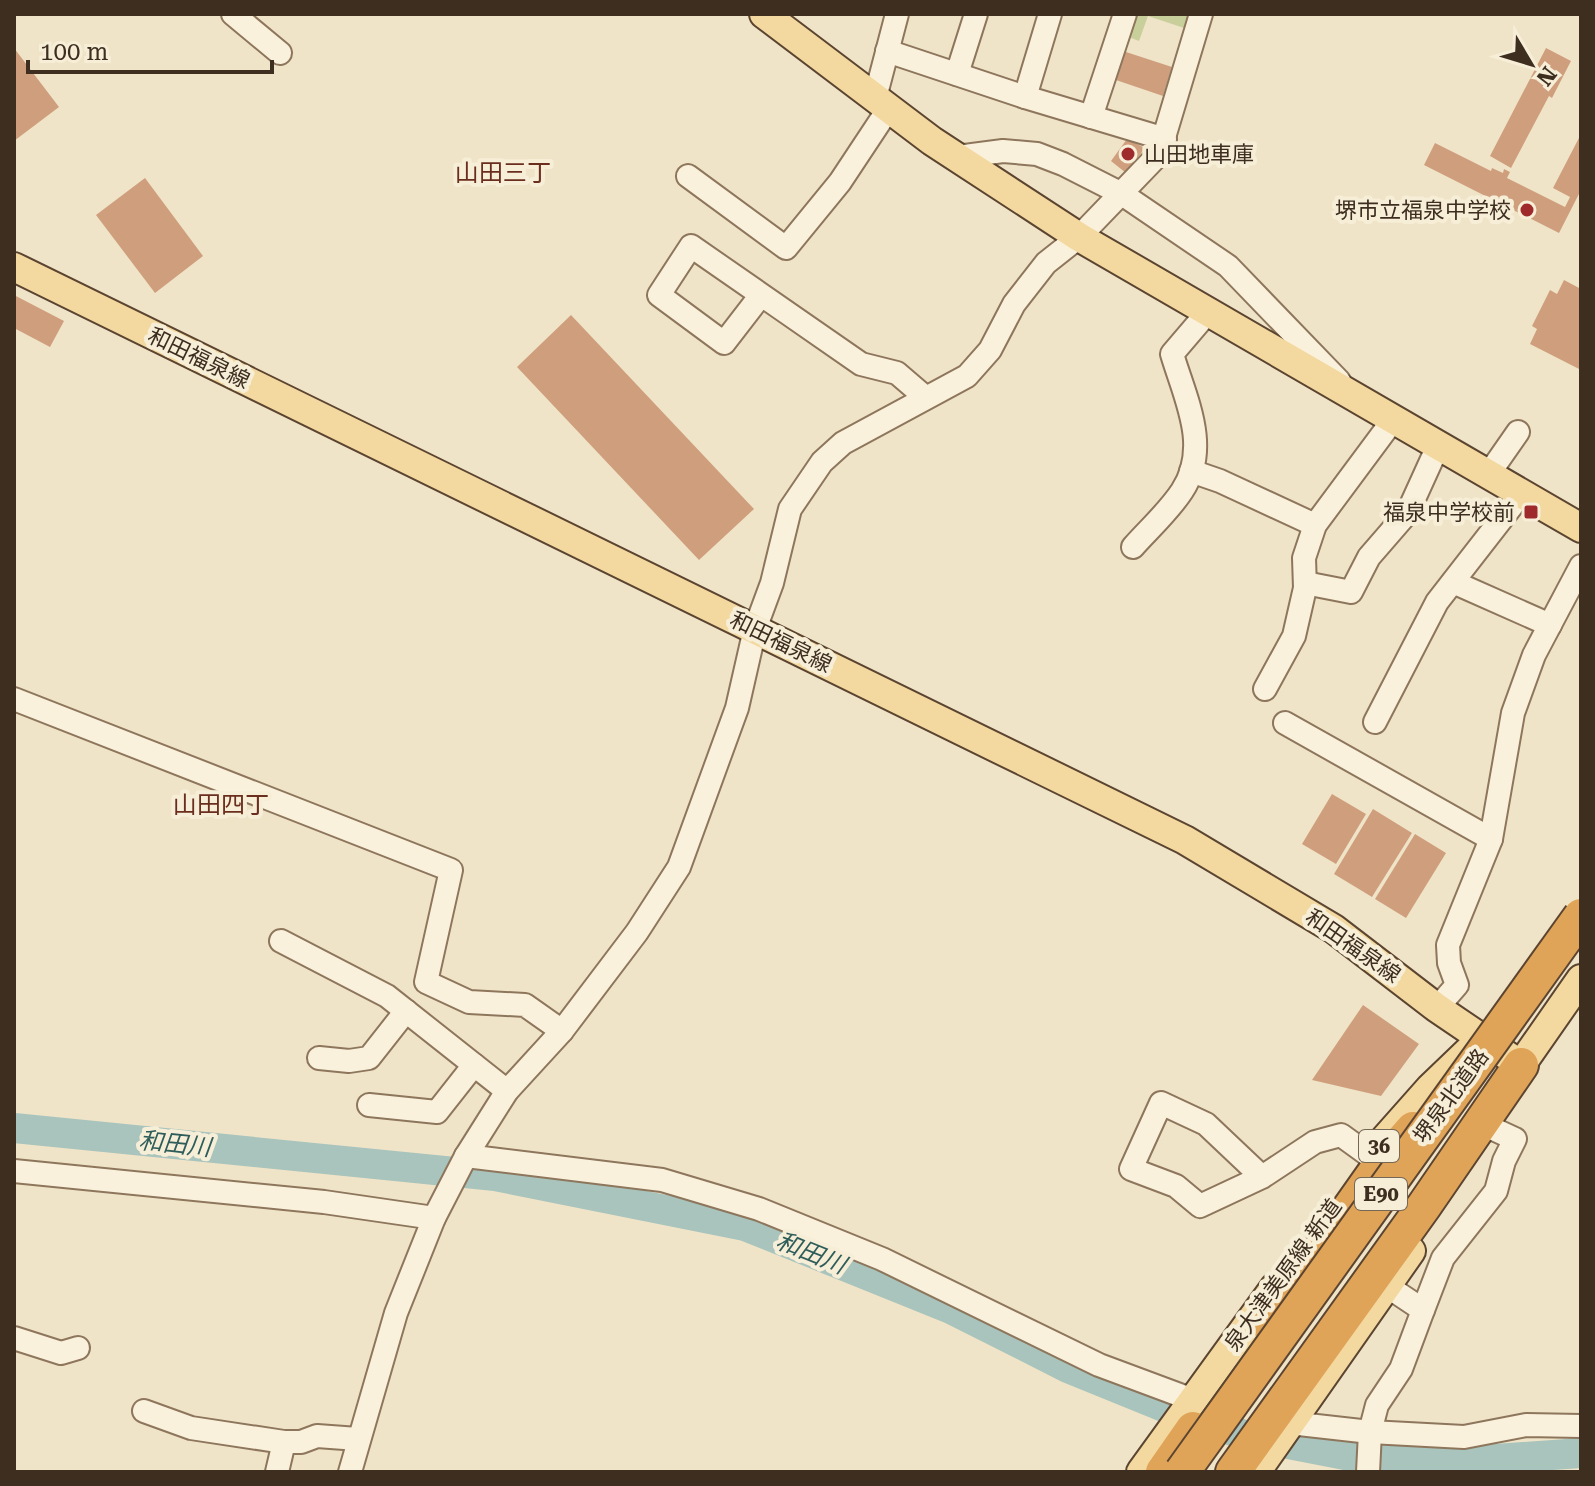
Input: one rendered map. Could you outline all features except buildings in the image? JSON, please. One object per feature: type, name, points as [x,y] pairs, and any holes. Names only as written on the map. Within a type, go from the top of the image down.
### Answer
[{"type":"highway","name":"堺泉北道路","points":[[1182,1472],[1581,916]]},
{"type":"highway","name":"堺泉北道路","points":[[1211,1472],[1581,956]]},
{"type":"highway","points":[[1153,1465],[1373,1164],[1441,1096],[1480,1039]]},
{"type":"highway","points":[[1233,1472],[1521,1065]]},
{"type":"main road","points":[[764,14],[957,157],[1079,237],[1581,528]]},
{"type":"main road","name":"和田福泉線","points":[[14,267],[1185,840],[1334,929],[1437,1008],[1521,1065]]},
{"type":"main road","points":[[1480,1039],[1581,897]]},
{"type":"main road","points":[[1256,1472],[1387,1286],[1473,1156],[1521,1065],[1581,979]]},
{"type":"main road","name":"泉大津美原線 新道","points":[[1153,1465],[1191,1403],[1373,1164]]},
{"type":"street","points":[[233,14],[280,53]]},
{"type":"street","points":[[688,176],[786,248],[840,182],[882,103],[887,51],[897,14]]},
{"type":"street","points":[[957,74],[976,14]]},
{"type":"street","points":[[1025,97],[1050,14]]},
{"type":"street","points":[[1091,117],[1125,14]]},
{"type":"street","points":[[353,1471],[358,1439],[396,1313],[434,1218],[464,1160],[507,1091],[562,1031],[637,932],[679,867],[737,708],[755,629],[772,583],[790,509],[822,462],[843,443],[967,376],[990,350],[1014,304],[1046,263],[1079,237],[1159,154],[1201,14]]},
{"type":"street","points":[[887,51],[1165,139]]},
{"type":"street","points":[[957,157],[1003,151],[1037,154],[1122,194],[1228,266],[1355,398]]},
{"type":"street","points":[[761,295],[724,343],[659,295],[691,246],[861,364],[897,373],[925,397]]},
{"type":"street","points":[[1133,547],[1182,491],[1195,462],[1196,434],[1172,354],[1207,313]]},
{"type":"street","points":[[1265,689],[1294,636],[1305,583],[1304,558],[1315,525],[1393,420]]},
{"type":"street","points":[[1488,475],[1518,432]]},
{"type":"street","points":[[1305,583],[1351,592],[1369,557],[1408,512],[1438,446]]},
{"type":"street","points":[[1191,471],[1220,481],[1315,525]]},
{"type":"street","points":[[1375,722],[1437,602],[1521,494]]},
{"type":"street","points":[[1437,1008],[1457,985],[1449,963],[1448,945],[1491,839],[1513,713],[1534,655],[1581,566]]},
{"type":"street","points":[[1453,582],[1550,625]]},
{"type":"street","points":[[14,699],[451,870],[426,982],[469,1002],[525,1005],[562,1031]]},
{"type":"street","points":[[1285,723],[1491,839]]},
{"type":"street","points":[[281,941],[387,996],[507,1091]]},
{"type":"street","points":[[319,1058],[349,1061],[369,1058],[406,1011]]},
{"type":"street","points":[[369,1105],[437,1112],[474,1065]]},
{"type":"street","points":[[1262,1177],[1206,1124],[1161,1103],[1131,1169],[1176,1186],[1200,1206],[1262,1177],[1315,1142],[1341,1135],[1373,1164]]},
{"type":"street","points":[[1368,1472],[1370,1432],[1377,1405],[1401,1369],[1443,1258],[1496,1191],[1504,1161],[1515,1139],[1489,1127]]},
{"type":"street","points":[[464,1160],[662,1180],[759,1209],[882,1259],[1099,1365],[1191,1403]]},
{"type":"street","points":[[14,1171],[324,1202],[434,1218]]},
{"type":"street","points":[[1387,1286],[1423,1310]]},
{"type":"street","points":[[14,1338],[61,1353],[78,1348]]},
{"type":"street","points":[[144,1411],[191,1428],[284,1442],[301,1442],[317,1436],[358,1439]]},
{"type":"street","points":[[1290,1423],[1370,1432],[1464,1437],[1526,1425],[1581,1426]]},
{"type":"street","points":[[277,1472],[284,1442]]},
{"type":"green space","points":[[1134,14],[1182,14],[1191,17],[1187,29],[1148,16],[1139,41],[1126,36]]},
{"type":"waterway","name":"和田川","points":[[14,1128],[495,1176],[745,1226],[951,1309],[1068,1368],[1247,1436],[1345,1455],[1439,1463],[1581,1453]]},
{"type":"place","name":"山田地車庫","points":[[1128,154]]},
{"type":"place","name":"堺市立福泉中学校","points":[[1527,210]]},
{"type":"place","name":"福泉中学校前","points":[[1531,512]]},
{"type":"district","name":"山田三丁","points":[[503,173]]},
{"type":"district","name":"山田四丁","points":[[221,805]]}]
